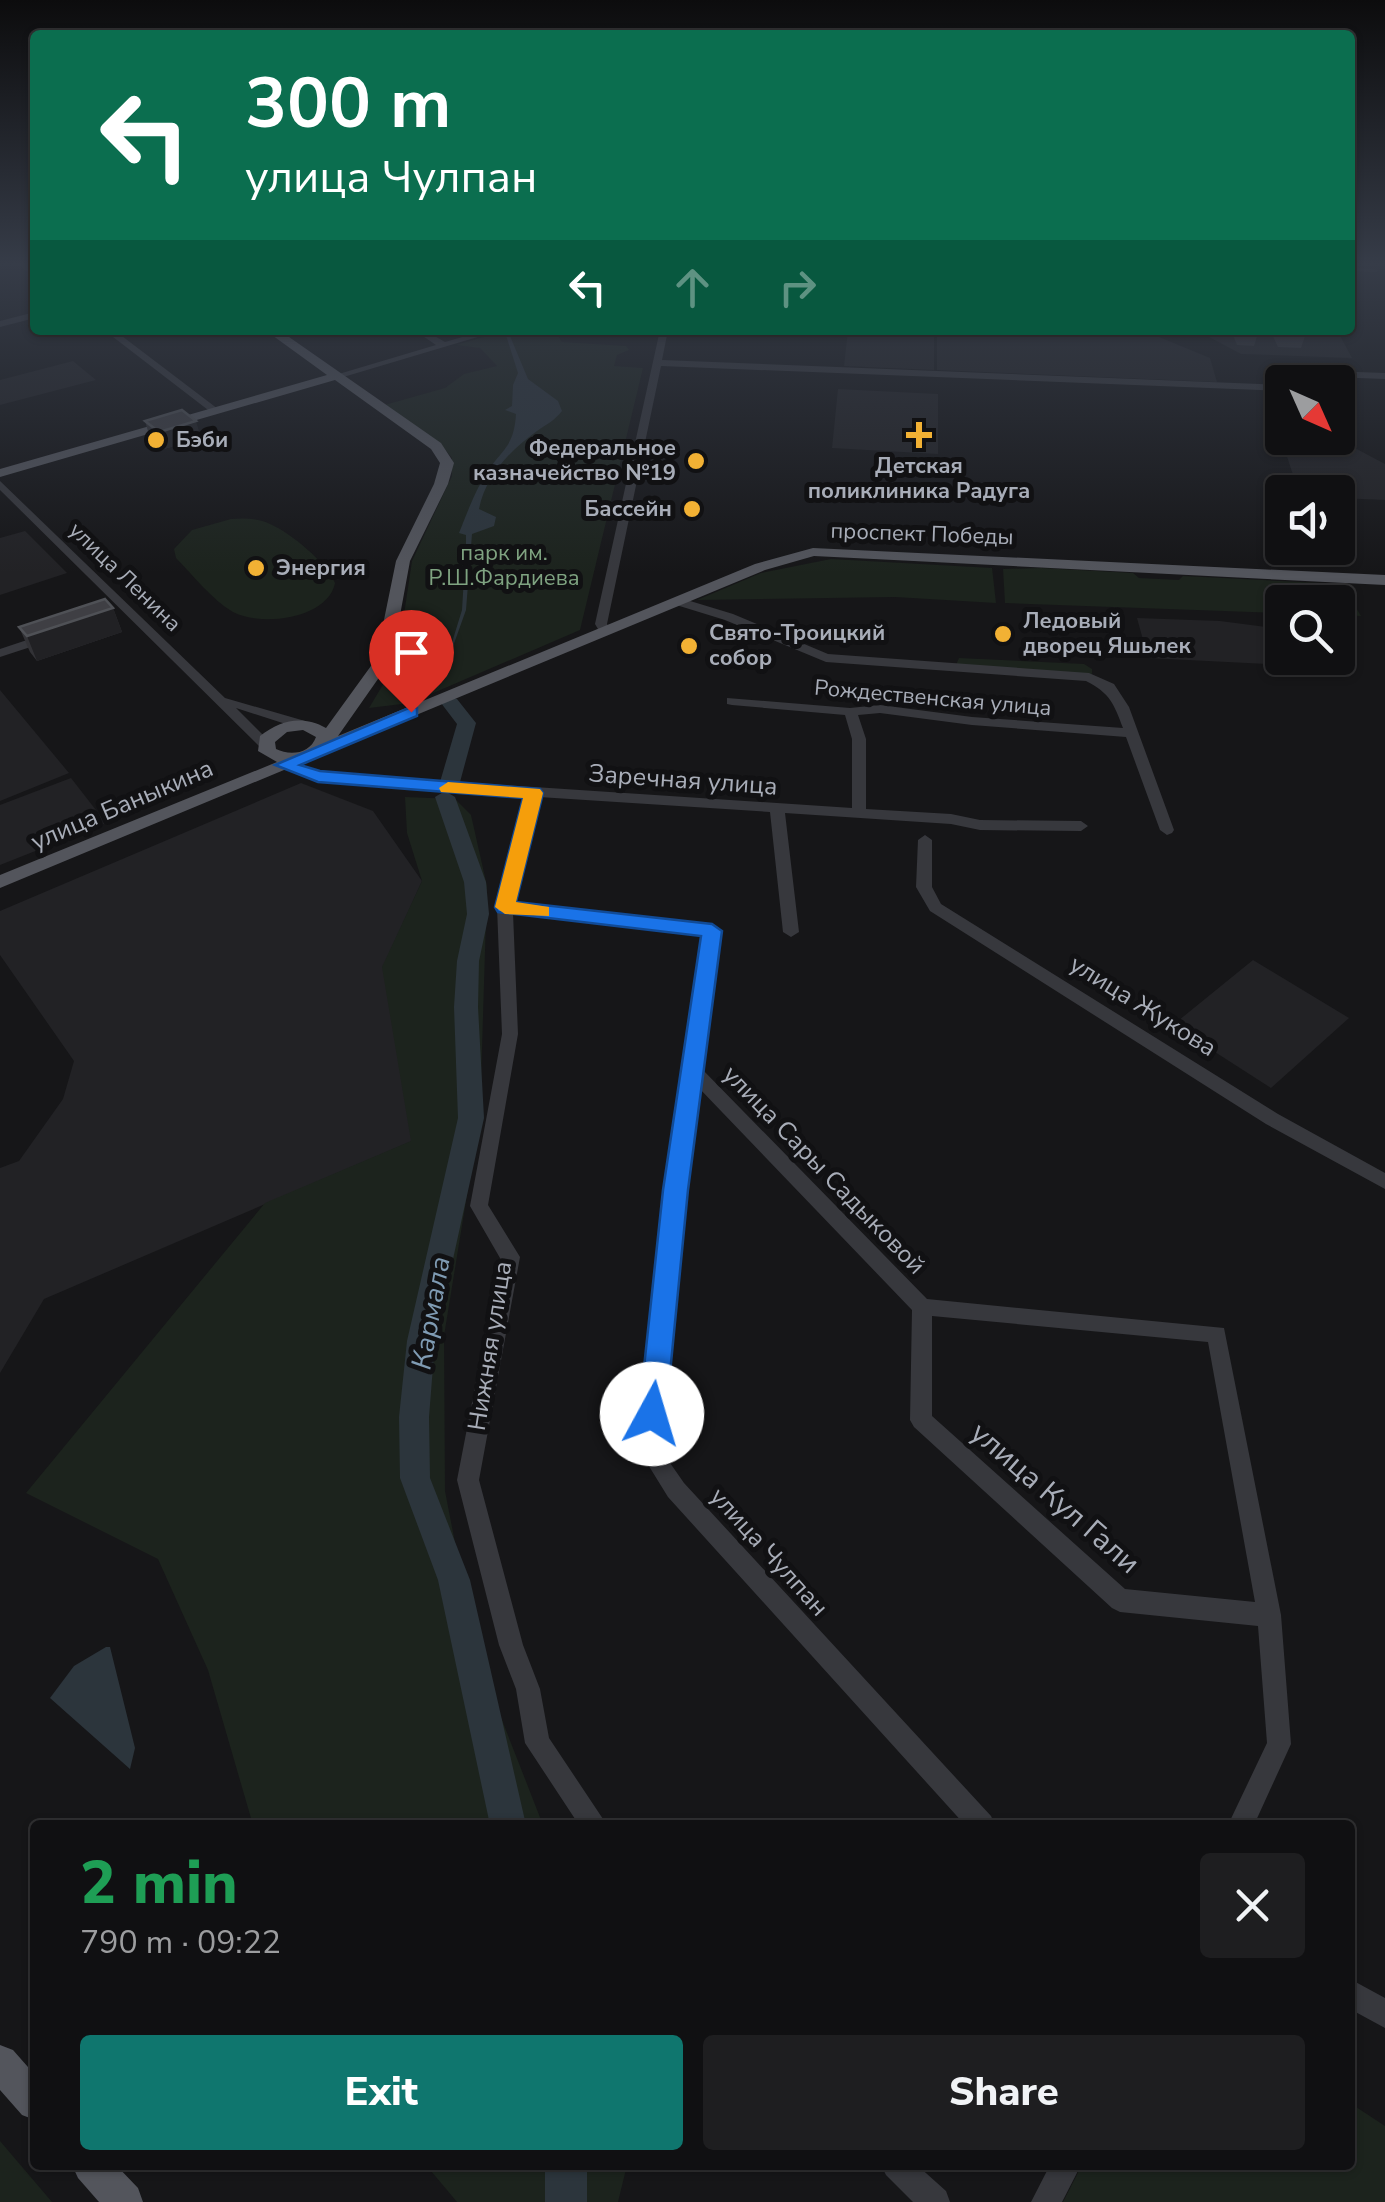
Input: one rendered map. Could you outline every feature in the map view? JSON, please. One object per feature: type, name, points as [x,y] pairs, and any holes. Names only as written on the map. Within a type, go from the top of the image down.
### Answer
[{"type":"main road","points":[[315,750],[343,720],[384,659],[403,561],[441,484],[446,464],[436,446],[325,367]]},
{"type":"main road","points":[[0,474],[338,376]]},
{"type":"main road","name":"проспект Победы","points":[[274,755],[315,750],[778,560],[824,551],[1385,580]]},
{"type":"main road","points":[[274,755],[276,730],[411,712]]},
{"type":"main road","points":[[303,724],[324,732],[315,750]]},
{"type":"main road","name":"улица Баныкина","points":[[0,882],[262,773],[274,755]]},
{"type":"main road","points":[[0,2063],[30,2096]]},
{"type":"main road","points":[[95,2170],[124,2202]]},
{"type":"street","points":[[157,367],[215,411]]},
{"type":"street","points":[[338,376],[369,367]]},
{"type":"street","points":[[605,631],[601,624],[617,544],[659,367]]},
{"type":"street","points":[[754,367],[1265,387]]},
{"type":"street","points":[[1355,375],[1385,376]]},
{"type":"street","name":"улица Ленина","points":[[0,484],[222,699],[274,755]]},
{"type":"street","points":[[677,601],[826,658],[1082,676],[1106,685],[1122,708],[1167,830]]},
{"type":"street","points":[[113,614],[129,609]]},
{"type":"street","points":[[0,653],[69,630]]},
{"type":"street","points":[[222,699],[303,724]]},
{"type":"street","name":"Рождественская улица","points":[[732,701],[850,712],[880,709],[972,722],[1132,733]]},
{"type":"street","points":[[850,712],[859,739],[859,814]]},
{"type":"street","name":"Заречная улица","points":[[274,755],[318,777],[951,819],[980,825],[1081,826]]},
{"type":"street","name":"Нижняя улица","points":[[534,793],[505,907],[510,1034],[479,1206],[510,1256],[468,1480],[511,1645],[528,1689],[537,1743],[591,1820]]},
{"type":"street","points":[[777,809],[791,932]]},
{"type":"street","name":"улица Жукова","points":[[926,840],[924,888],[935,908],[1272,1119],[1385,1182]]},
{"type":"street","name":"улица Чулпан","points":[[505,907],[712,931],[652,1414],[658,1463],[676,1490],[977,1820]]},
{"type":"street","name":"улица Сары Садыковой","points":[[692,1069],[922,1307],[1218,1334],[1269,1616]]},
{"type":"street","name":"улица Кул Гали","points":[[922,1307],[921,1420],[1120,1600],[1269,1616]]},
{"type":"street","points":[[1243,1820],[1279,1744],[1269,1616]]},
{"type":"street","points":[[1355,1995],[1385,2014]]},
{"type":"street","points":[[901,2170],[935,2202]]},
{"type":"street","points":[[1046,2202],[1063,2170]]},
{"type":"shaded area","points":[[51,367],[80,367],[96,380],[0,405],[0,380]]},
{"type":"shaded area","points":[[516,367],[523,367],[528,379],[558,401],[562,411],[510,454],[488,484],[479,509],[496,517],[494,526],[472,534],[466,610],[437,691],[462,610],[466,535],[459,533],[479,486],[512,436],[516,414],[505,410],[512,406]]},
{"type":"shaded area","points":[[861,367],[934,367],[934,370]]},
{"type":"shaded area","points":[[937,367],[1213,367],[1217,382],[937,370]]},
{"type":"shaded area","points":[[838,389],[938,394],[938,454],[832,448]]},
{"type":"shaded area","points":[[1355,448],[1385,464],[1385,500],[1355,499],[1355,475],[1293,475],[1286,455],[1355,455]]},
{"type":"shaded area","points":[[25,531],[67,573],[0,595],[0,538]]},
{"type":"shaded area","points":[[1137,618],[1265,627],[1265,664],[1148,658]]},
{"type":"shaded area","points":[[0,690],[69,773],[0,801]]},
{"type":"shaded area","points":[[71,778],[106,823],[0,865],[0,805]]},
{"type":"shaded area","points":[[301,783],[373,811],[422,881],[383,967],[412,1141],[44,1299],[0,1373],[0,1168],[19,1161],[63,1099],[74,1061],[0,955],[0,911]]},
{"type":"shaded area","points":[[1253,960],[1349,1018],[1271,1088],[1173,1025]]},
{"type":"shaded area","points":[[110,1647],[135,1748],[130,1769],[50,1698],[74,1666]]},
{"type":"green space","name":"парк им. Р.Ш.Фардиева","points":[[494,367],[643,368],[580,630],[410,703],[369,708],[397,661],[412,561],[452,476],[452,458],[440,443],[381,406],[445,388],[464,374]]},
{"type":"green space","name":"Энергия","points":[[231,519],[265,522],[298,541],[331,575],[335,583],[330,595],[307,612],[276,619],[245,617],[225,607],[176,558],[174,549],[192,530]]},
{"type":"green space","points":[[831,559],[992,568],[996,603],[895,597],[697,600],[761,573]]},
{"type":"green space","points":[[1003,569],[1343,585],[1265,585],[1265,612],[1005,603]]},
{"type":"green space","points":[[959,658],[1084,664],[1092,669],[1092,674],[956,665]]},
{"type":"green space","points":[[405,797],[455,799],[471,815],[487,886],[480,1115],[444,1336],[445,1491],[477,1656],[541,1820],[252,1820],[208,1670],[158,1559],[26,1493],[265,1203],[411,1141],[382,967],[422,881],[407,833]]},
{"type":"green space","points":[[1355,2106],[1385,2126],[1385,2202],[1063,2202],[1079,2170],[1355,2170]]},
{"type":"green space","points":[[0,2141],[52,2202],[0,2202]]},
{"type":"green space","points":[[430,2170],[626,2170],[618,2202],[457,2202]]},
{"type":"building","points":[[182,410],[196,421],[159,432],[145,421]]},
{"type":"building","points":[[105,599],[113,608],[27,636],[19,627]]},
{"type":"waterway","name":"Кармала","points":[[450,703],[467,723],[450,782]]},
{"type":"waterway","name":"Кармала","points":[[445,797],[475,882],[478,914],[468,961],[466,1007],[471,1118],[421,1341],[414,1417],[415,1478],[454,1580],[507,1820]]},
{"type":"waterway","name":"Кармала","points":[[566,2170],[566,2202]]},
{"type":"slow traffic","points":[[448,788],[534,793],[505,907],[542,911]]},
{"type":"place","name":"Детская поликлиника Радуга","points":[[919,435]]},
{"type":"place","name":"Бэби","points":[[156,440]]},
{"type":"place","name":"Федеральное казначейство №19","points":[[696,461]]},
{"type":"place","name":"Бассейн","points":[[692,509]]},
{"type":"place","name":"Энергия","points":[[256,568]]},
{"type":"place","name":"Ледовый дворец Яшьлек","points":[[1003,634]]},
{"type":"place","name":"Свято-Троицкий собор","points":[[689,646]]},
{"type":"route","points":[[411,712],[284,765],[318,777],[534,793],[505,907],[712,931],[676,1190],[652,1414]]}]
